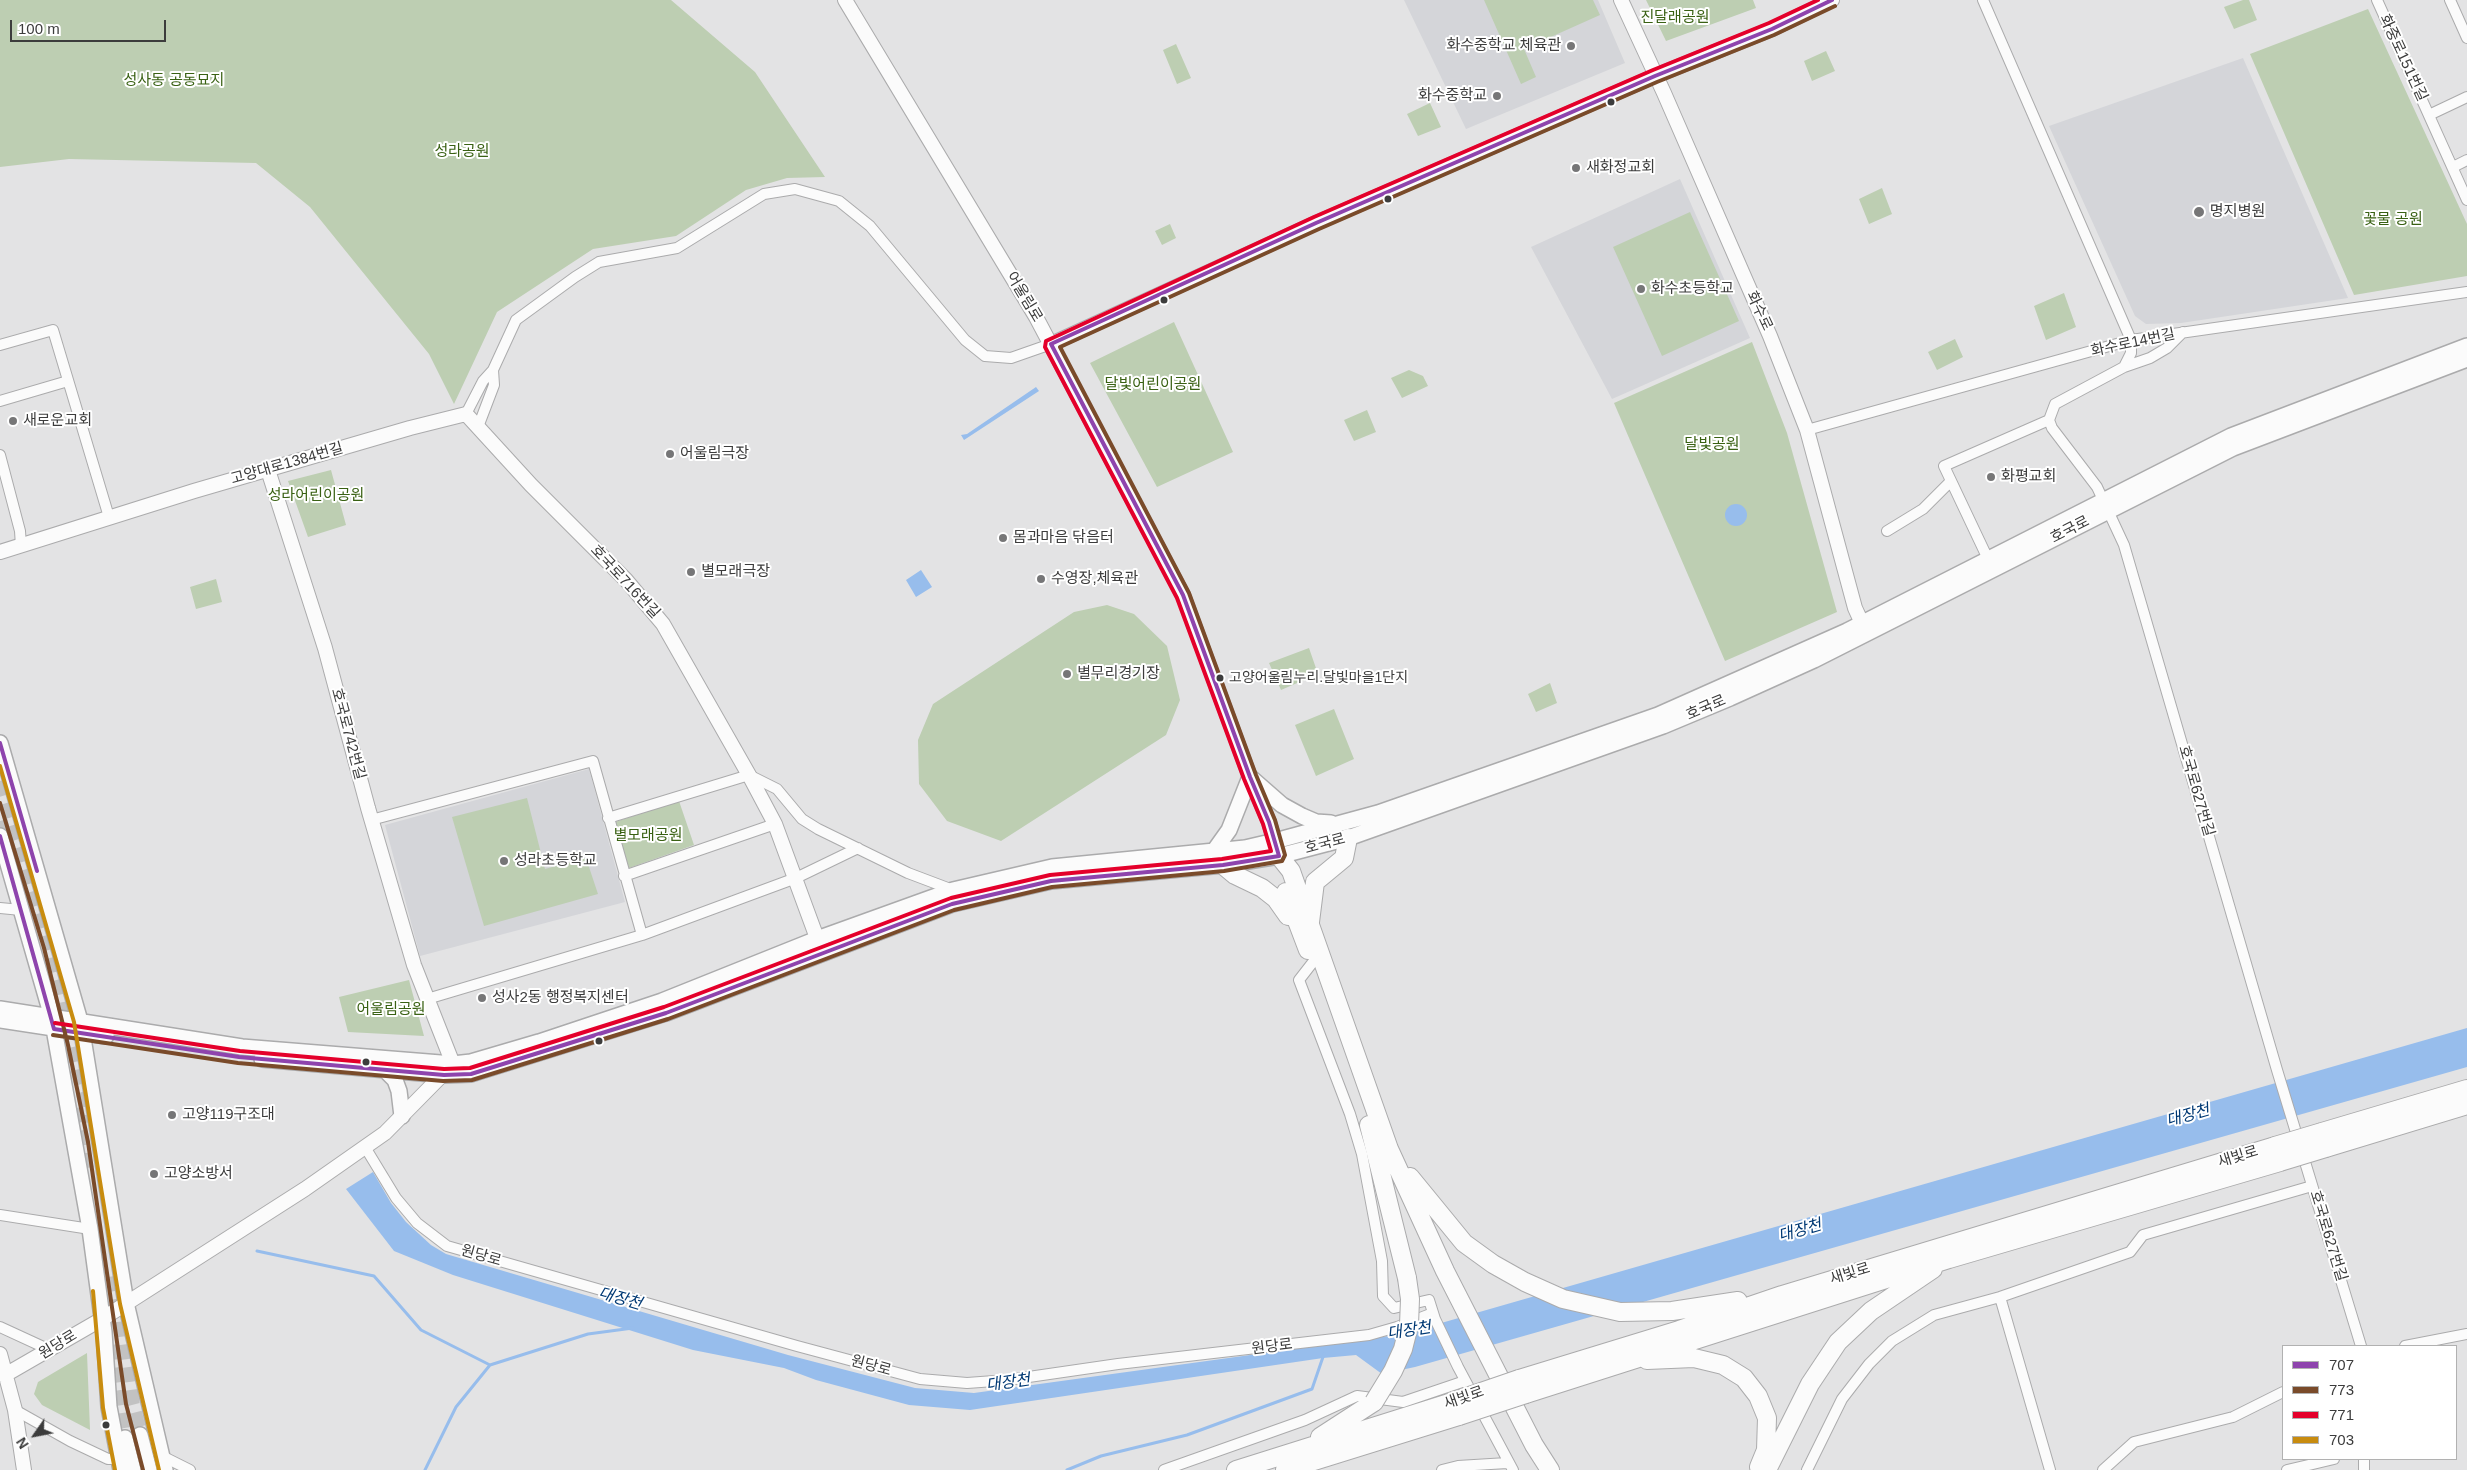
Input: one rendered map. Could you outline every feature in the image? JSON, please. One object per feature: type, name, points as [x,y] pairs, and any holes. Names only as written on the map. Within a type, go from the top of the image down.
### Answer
[{"type":"highway","points":[[1343,831],[1344,858],[1315,882],[1303,924],[1389,1148],[1442,1273]]},
{"type":"highway","points":[[1277,849],[1290,871],[1313,962],[1374,1139],[1407,1278],[1410,1299],[1409,1325],[1403,1349],[1393,1371],[1374,1402],[1296,1451]]},
{"type":"highway","points":[[1218,858],[1235,875],[1262,888],[1276,899],[1286,915],[1303,924]]},
{"type":"highway","name":"새빛로","points":[[1522,1386],[1624,1361],[2278,1154],[2427,1109],[2467,1089]]},
{"type":"highway","points":[[1358,1095],[1442,1273],[1496,1378],[1550,1470]]},
{"type":"highway","name":"새빛로","points":[[2427,1109],[2467,1105]]},
{"type":"highway","points":[[1389,1148],[1434,1208],[1464,1243],[1493,1264],[1525,1282],[1563,1299],[1620,1312],[1672,1311],[1782,1295]]},
{"type":"highway","name":"새빛로","points":[[1285,1470],[1782,1295],[2278,1154]]},
{"type":"highway","points":[[1767,1470],[1810,1384],[1838,1342],[1871,1311],[1949,1258]]},
{"type":"highway","points":[[1624,1361],[1694,1358],[1723,1365],[1744,1378],[1758,1396],[1767,1418],[1766,1450],[1757,1470]]},
{"type":"highway","points":[[1496,1378],[1528,1450],[1541,1470]]},
{"type":"highway","name":"새빛로","points":[[1236,1470],[1296,1451],[1455,1409]]},
{"type":"main road","name":"호국로","points":[[1864,628],[2106,505],[2231,436],[2467,346]]},
{"type":"main road","name":"호국로","points":[[81,1027],[140,1041],[239,1057],[384,1069],[448,1069],[540,1042],[820,945],[952,904],[1051,881],[1277,849],[1343,831],[1663,726],[1805,664],[1864,628],[1988,559],[2106,505],[2234,448],[2467,359]]},
{"type":"main road","points":[[0,743],[81,1027],[126,1303],[164,1463]]},
{"type":"main road","points":[[1218,858],[1250,777],[1282,805],[1316,822],[1343,831]]},
{"type":"main road","points":[[0,836],[53,1023],[90,1229],[102,1319],[109,1407],[120,1465]]},
{"type":"main road","name":"호국로","points":[[820,945],[954,890],[1052,867],[1218,858]]},
{"type":"main road","name":"호국로","points":[[0,1009],[53,1023]]},
{"type":"main road","name":"호국로","points":[[0,1020],[53,1023],[155,1034],[242,1047],[448,1069]]},
{"type":"main road","points":[[140,1041],[139,1035],[155,1034]]},
{"type":"main road","points":[[384,1069],[395,1080],[399,1091],[402,1116]]},
{"type":"main road","points":[[133,1470],[132,1436],[148,1470]]},
{"type":"street","name":"어울림로","points":[[846,0],[1051,344],[1183,595],[1250,777],[1269,822],[1277,849]]},
{"type":"street","name":"화수로","points":[[1621,0],[1770,336],[1808,430],[1855,608],[1864,628]]},
{"type":"street","points":[[466,414],[483,382],[493,370],[516,320],[598,262],[677,248],[764,194],[795,189],[839,201],[870,226],[965,340],[985,356],[1011,358],[1051,344],[1316,223],[1655,76],[1772,28],[1832,0]]},
{"type":"street","points":[[1983,0],[2130,340],[2130,353],[2124,367]]},
{"type":"street","name":"화중로151번길","points":[[2377,0],[2467,200]]},
{"type":"street","points":[[2450,0],[2467,38]]},
{"type":"street","name":"화중로151번길","points":[[2429,115],[2467,97]]},
{"type":"street","points":[[2453,167],[2467,160]]},
{"type":"street","name":"화수로14번길","points":[[1808,430],[2130,340],[2467,292]]},
{"type":"street","points":[[0,345],[53,330],[109,517]]},
{"type":"street","points":[[2106,505],[2097,487],[2052,428],[2049,420],[2055,404],[2124,367],[2150,358],[2167,348],[2183,332]]},
{"type":"street","points":[[478,427],[494,385],[493,370]]},
{"type":"street","points":[[0,401],[68,381]]},
{"type":"street","name":"호국로716번길","points":[[466,414],[531,485],[626,580],[663,624],[750,775],[775,824],[820,945]]},
{"type":"street","name":"고양대로1384번길","points":[[0,552],[109,517],[410,428],[466,414]]},
{"type":"street","points":[[1988,559],[1944,466],[2049,420]]},
{"type":"street","points":[[0,455],[20,532],[21,546]]},
{"type":"street","name":"호국로742번길","points":[[268,470],[325,648],[371,820],[414,965],[427,999],[448,1069]]},
{"type":"street","points":[[1887,532],[1923,509],[1951,481]]},
{"type":"street","name":"호국로627번길","points":[[2106,505],[2125,550],[2294,1126],[2361,1345]]},
{"type":"street","points":[[371,820],[593,760],[642,935]]},
{"type":"street","points":[[608,818],[750,775],[777,789],[802,819],[908,873],[954,890]]},
{"type":"street","points":[[624,876],[775,824]]},
{"type":"street","points":[[427,999],[642,935],[796,878],[858,848]]},
{"type":"street","points":[[0,908],[21,910]]},
{"type":"street","points":[[1313,962],[1300,980],[1350,1114],[1362,1154],[1382,1261],[1383,1296],[1394,1308],[1429,1300],[1434,1316],[1458,1368],[1510,1466],[1458,1466],[1442,1470]]},
{"type":"street","name":"원당로","points":[[2,1376],[102,1319],[305,1189],[385,1133],[448,1069]]},
{"type":"street","name":"원당로","points":[[365,1147],[396,1198],[416,1224],[447,1246],[797,1346],[920,1379],[967,1383],[1008,1380],[1118,1364],[1369,1335],[1434,1316]]},
{"type":"street","points":[[1807,1470],[1842,1399],[1869,1364],[1892,1341],[1934,1315],[2000,1297],[2130,1252],[2143,1235],[2312,1186]]},
{"type":"street","points":[[0,1215],[90,1229]]},
{"type":"street","points":[[2000,1297],[2050,1470]]},
{"type":"street","points":[[0,1327],[50,1350]]},
{"type":"street","points":[[2410,1345],[2467,1334]]},
{"type":"street","points":[[0,1354],[2,1376],[14,1410],[24,1470]]},
{"type":"street","points":[[1164,1470],[1305,1420],[1357,1396],[1403,1402],[1465,1381]]},
{"type":"street","points":[[2104,1470],[2134,1442],[2233,1417],[2282,1392]]},
{"type":"street","points":[[14,1410],[120,1465]]},
{"type":"street","points":[[2287,1470],[2330,1460]]},
{"type":"street","points":[[164,1463],[190,1470]]},
{"type":"shaded area","name":"화수중학교","points":[[1404,0],[1598,0],[1625,63],[1466,129]]},
{"type":"shaded area","name":"명지병원","points":[[2243,58],[2348,298],[2181,323],[2146,324],[2135,316],[2049,126]]},
{"type":"shaded area","name":"화수초등학교","points":[[1680,179],[1750,338],[1612,399],[1531,247]]},
{"type":"shaded area","name":"성라초등학교","points":[[589,769],[625,902],[420,956],[385,825]]},
{"type":"green space","name":"성라공원","points":[[0,0],[671,0],[755,72],[825,177],[787,178],[746,190],[676,236],[593,249],[497,312],[454,404],[429,354],[310,207],[256,163],[69,159],[0,167]]},
{"type":"green space","points":[[1484,0],[1593,0],[1600,15],[1524,49],[1536,77],[1521,84]]},
{"type":"green space","name":"진달래공원","points":[[1646,0],[1753,0],[1756,8],[1666,41]]},
{"type":"green space","points":[[2243,0],[2249,0],[2257,20],[2234,29],[2224,7]]},
{"type":"green space","name":"꽃물 공원","points":[[2368,9],[2467,224],[2467,276],[2354,295],[2250,54]]},
{"type":"green space","points":[[1176,44],[1191,78],[1177,84],[1163,50]]},
{"type":"green space","points":[[1826,51],[1835,71],[1812,81],[1804,61]]},
{"type":"green space","points":[[1430,103],[1441,127],[1418,136],[1407,114]]},
{"type":"green space","points":[[1882,188],[1892,214],[1869,224],[1859,199]]},
{"type":"green space","points":[[1690,212],[1739,321],[1662,356],[1613,247]]},
{"type":"green space","points":[[1170,224],[1176,238],[1162,245],[1155,231]]},
{"type":"green space","points":[[2064,293],[2076,327],[2046,340],[2034,306]]},
{"type":"green space","name":"달빛어린이공원","points":[[1174,322],[1233,452],[1157,487],[1090,363]]},
{"type":"green space","points":[[1955,339],[1963,357],[1937,370],[1928,352]]},
{"type":"green space","name":"달빛공원","points":[[1752,342],[1787,433],[1837,612],[1725,661],[1614,403]]},
{"type":"green space","points":[[1409,370],[1423,376],[1428,386],[1402,398],[1391,378]]},
{"type":"green space","points":[[1367,410],[1376,432],[1354,441],[1344,420]]},
{"type":"green space","name":"성라어린이공원","points":[[331,470],[346,525],[308,537],[288,481]]},
{"type":"green space","points":[[216,579],[222,602],[196,609],[190,587]]},
{"type":"green space","points":[[1107,605],[1134,614],[1167,646],[1180,700],[1166,735],[1001,841],[947,821],[919,784],[918,740],[933,704],[1074,612]]},
{"type":"green space","points":[[1309,648],[1318,674],[1281,690],[1269,663]]},
{"type":"green space","points":[[1550,683],[1557,703],[1536,712],[1528,694]]},
{"type":"green space","points":[[1334,709],[1354,759],[1316,776],[1295,725]]},
{"type":"green space","points":[[527,798],[545,869],[586,858],[598,894],[484,926],[452,817]]},
{"type":"green space","name":"별모래공원","points":[[679,801],[694,845],[629,868],[615,822]]},
{"type":"green space","name":"어울림공원","points":[[409,980],[424,1036],[348,1032],[339,997]]},
{"type":"green space","points":[[87,1353],[90,1430],[42,1405],[34,1394],[38,1382]]},
{"type":"water","points":[[1036,387],[1039,391],[964,440],[961,435],[967,434]]},
{"type":"water","points":[[1736,504],[1744,507],[1747,515],[1744,523],[1736,526],[1728,523],[1725,515],[1728,507]]},
{"type":"water","points":[[921,570],[932,587],[916,597],[906,580]]},
{"type":"water","name":"대장천","points":[[2467,1028],[2467,1067],[1415,1367],[1382,1374],[1356,1355],[1323,1358],[970,1410],[909,1405],[816,1380],[784,1368],[693,1350],[453,1275],[394,1251],[346,1189],[373,1172],[391,1203],[406,1222],[431,1245],[446,1254],[788,1355],[915,1388],[974,1393],[1403,1334]]},
{"type":"waterway","points":[[257,1251],[374,1276],[421,1330],[490,1365]]},
{"type":"waterway","points":[[425,1470],[456,1407],[490,1365],[588,1334],[633,1328]]},
{"type":"waterway","points":[[1067,1470],[1101,1456],[1187,1435],[1312,1389],[1324,1354]]},
{"type":"tunnel","points":[[0,781],[50,946],[90,1122]]},
{"type":"tunnel","points":[[0,821],[8,849]]},
{"type":"tunnel","points":[[76,1108],[87,1174]]},
{"type":"tunnel","points":[[115,1276],[132,1403],[140,1435]]},
{"type":"tunnel","points":[[111,1345],[125,1438]]},
{"type":"transit line","name":"771","points":[[55,1023],[240,1051],[444,1069],[470,1068],[664,1007],[951,898],[1050,875],[1222,859],[1271,851],[1263,824],[1244,779],[1177,598],[1045,347],[1046,341],[1314,217],[1653,70],[1769,23],[1818,0]]},
{"type":"transit line","name":"707","points":[[1051,344],[1316,223],[1655,76],[1772,29],[1832,0]]},
{"type":"transit line","name":"773","points":[[53,1035],[238,1063],[443,1081],[472,1080],[668,1019],[954,910],[1052,887],[1224,871],[1282,861],[1285,855],[1275,820],[1256,775],[1189,593],[1060,347],[1319,229],[1657,82],[1774,35],[1835,6]]},
{"type":"transit line","name":"707","points":[[0,836],[54,1029],[239,1057],[444,1075],[471,1074],[666,1013],[952,904],[1051,881],[1223,865],[1279,856],[1269,822],[1250,777],[1183,595],[1051,344]]},
{"type":"transit line","name":"707","points":[[0,743],[37,871]]},
{"type":"transit line","name":"703","points":[[0,766],[74,1022],[120,1304],[159,1470]]},
{"type":"transit line","name":"773","points":[[0,803],[44,948],[68,1045],[88,1142],[126,1404],[143,1470]]},
{"type":"transit line","name":"703","points":[[93,1291],[103,1408],[115,1470]]},
{"type":"place","name":"화수중학교 체육관","points":[[1571,46]]},
{"type":"place","name":"화수중학교","points":[[1497,96]]},
{"type":"place","name":"새화정교회","points":[[1576,168]]},
{"type":"place","name":"명지병원","points":[[2199,212]]},
{"type":"place","name":"화수초등학교","points":[[1641,289]]},
{"type":"place","name":"새로운교회","points":[[13,421]]},
{"type":"place","name":"어울림극장","points":[[670,454]]},
{"type":"place","name":"화평교회","points":[[1991,477]]},
{"type":"place","name":"몸과마음 닦음터","points":[[1003,538]]},
{"type":"place","name":"별모래극장","points":[[691,572]]},
{"type":"place","name":"수영장,체육관","points":[[1041,579]]},
{"type":"place","name":"별무리경기장","points":[[1067,674]]},
{"type":"place","name":"고양어울림누리.달빛마을1단지","points":[[1220,678]]},
{"type":"place","name":"성라초등학교","points":[[504,861]]},
{"type":"place","name":"성사2동 행정복지센터","points":[[482,998]]},
{"type":"place","name":"고양119구조대","points":[[172,1115]]},
{"type":"place","name":"고양소방서","points":[[154,1174]]},
{"type":"park label","name":"성사동 공동묘지","points":[[174,81]]}]
